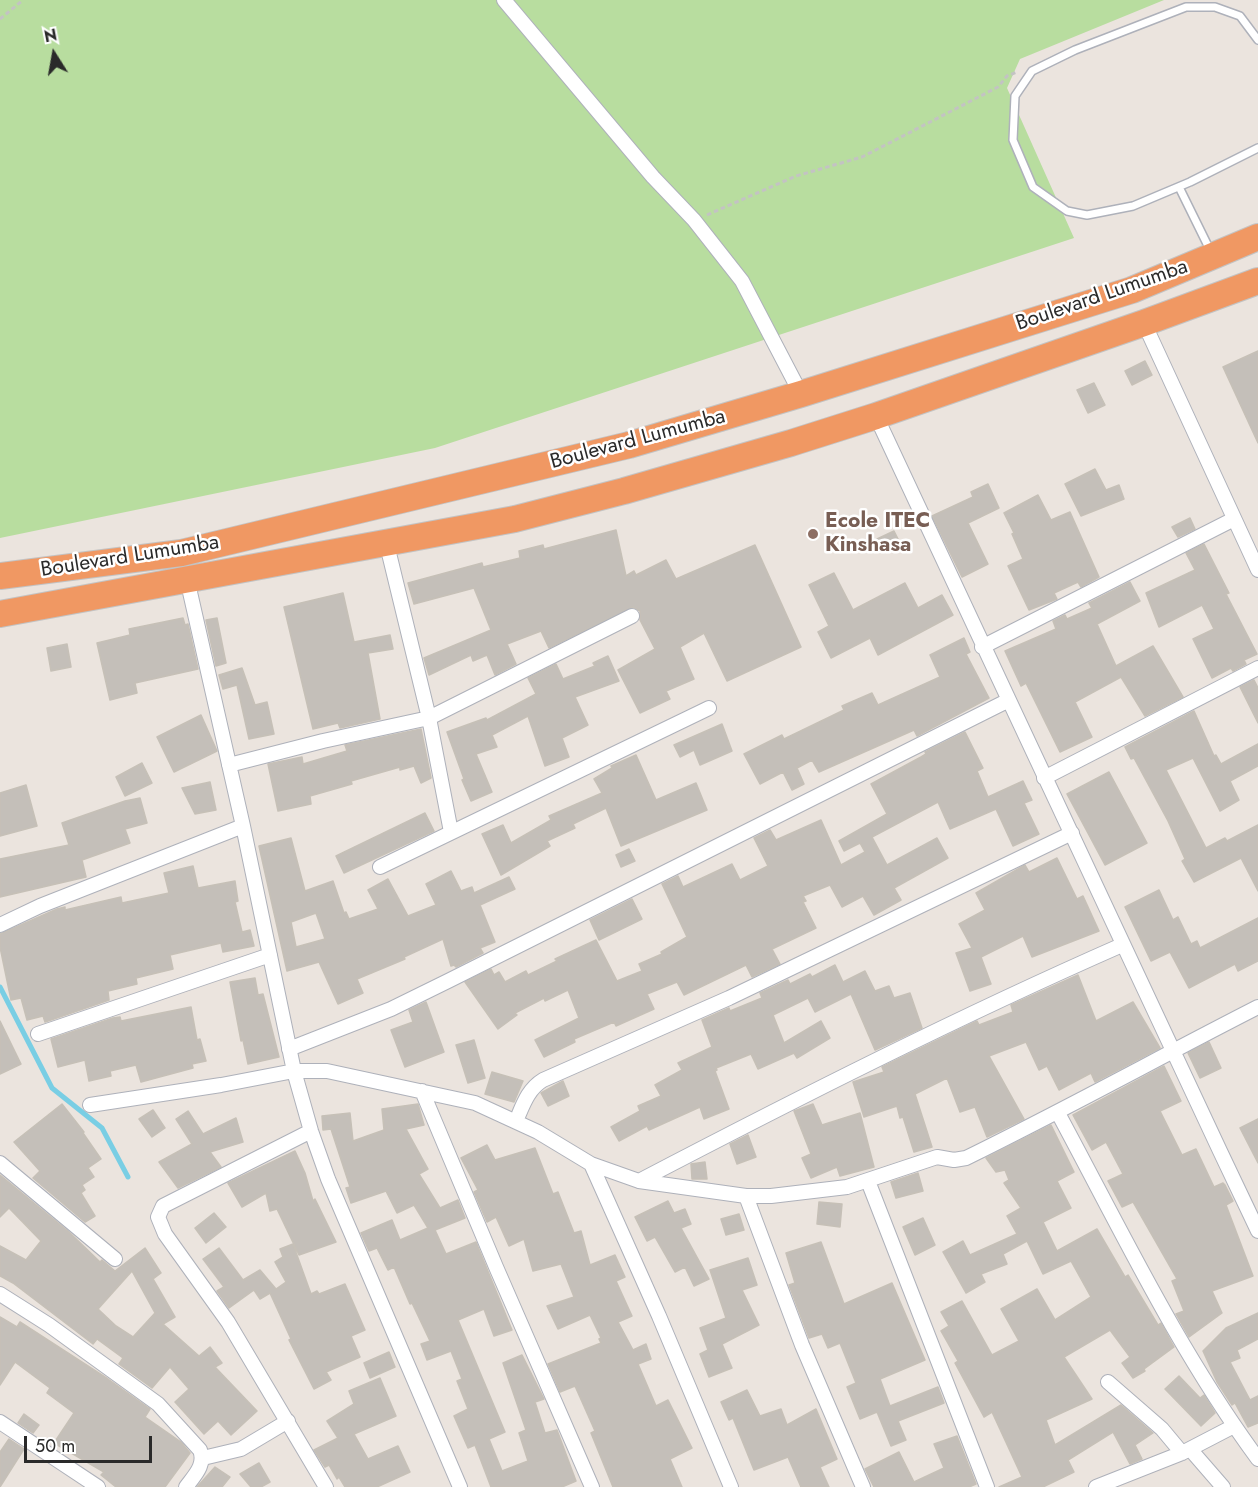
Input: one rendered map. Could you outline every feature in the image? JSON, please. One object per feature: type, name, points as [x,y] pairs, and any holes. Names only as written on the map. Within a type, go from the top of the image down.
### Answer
[{"type":"highway","name":"Boulevard Lumumba","points":[[0,576],[181,553],[629,445],[801,394],[1132,290],[1258,237]]},
{"type":"highway","name":"Boulevard Lumumba","points":[[0,614],[515,519],[624,491],[876,416],[1258,281]]},
{"type":"street","points":[[504,0],[653,177],[694,220],[742,281],[801,394]]},
{"type":"street","points":[[1144,323],[1258,570]]},
{"type":"street","points":[[876,416],[1007,701],[1072,833],[1122,945],[1258,1231]]},
{"type":"street","points":[[982,647],[1233,519]]},
{"type":"street","points":[[386,542],[429,718],[451,832]]},
{"type":"street","points":[[187,579],[243,826],[289,1049],[311,1131],[328,1179],[460,1487]]},
{"type":"street","points":[[229,765],[323,741],[429,718],[632,616]]},
{"type":"street","points":[[1044,778],[1258,668]]},
{"type":"street","points":[[289,1049],[391,1009],[1007,701]]},
{"type":"street","points":[[380,867],[709,708]]},
{"type":"street","points":[[0,925],[40,906],[243,826]]},
{"type":"street","points":[[516,1121],[529,1092],[543,1080],[729,998],[1072,833]]},
{"type":"street","points":[[639,1181],[860,1068],[1041,980],[1122,945]]},
{"type":"street","points":[[38,1034],[270,955]]},
{"type":"street","points":[[90,1106],[294,1071],[327,1071],[475,1103],[538,1132],[591,1164],[639,1181],[746,1196],[771,1196],[817,1192],[868,1181],[937,1157],[954,1160],[966,1158],[1058,1113],[1258,1007]]},
{"type":"street","points":[[422,1091],[592,1487]]},
{"type":"street","points":[[1058,1113],[1167,1316],[1234,1426],[1258,1459]]},
{"type":"street","points":[[311,1131],[163,1206],[158,1217],[161,1227],[228,1322],[326,1487]]},
{"type":"street","points":[[0,1163],[115,1259]]},
{"type":"street","points":[[591,1164],[659,1316],[731,1487]]},
{"type":"street","points":[[868,1181],[987,1487]]},
{"type":"street","points":[[746,1196],[802,1345],[863,1487]]},
{"type":"street","points":[[0,1294],[49,1325],[159,1404],[200,1450],[203,1458],[200,1468],[186,1487]]},
{"type":"street","points":[[1108,1382],[1223,1487]]},
{"type":"street","points":[[0,1422],[98,1487]]},
{"type":"street","points":[[203,1458],[241,1449],[288,1422]]},
{"type":"street","points":[[1096,1487],[1186,1451],[1234,1426]]},
{"type":"lane","points":[[1258,39],[1240,16],[1215,7],[1186,7],[1075,50],[1032,71],[1015,96],[1013,140],[1033,187],[1067,211],[1087,214],[1133,206],[1179,187],[1258,148]]},
{"type":"lane","points":[[1179,187],[1213,257]]},
{"type":"path","points":[[0,19],[23,0]]},
{"type":"path","points":[[694,220],[796,176],[862,157],[998,87],[1007,76],[1017,72]]},
{"type":"green space","points":[[0,0],[1164,0],[1020,59],[1007,88],[1074,238],[435,448],[0,538]]},
{"type":"building","points":[[1258,351],[1258,443],[1223,367]]},
{"type":"building","points":[[1145,361],[1152,375],[1132,385],[1125,371]]},
{"type":"building","points":[[1094,383],[1105,405],[1088,413],[1077,390]]},
{"type":"building","points":[[1095,469],[1106,490],[1119,485],[1124,499],[1081,516],[1065,484]]},
{"type":"building","points":[[988,484],[999,508],[968,523],[988,564],[962,577],[932,516],[973,497],[971,492]]},
{"type":"building","points":[[1038,495],[1051,520],[1070,512],[1099,577],[1081,587],[1078,582],[1054,593],[1057,599],[1029,610],[1008,566],[1023,559],[1004,513]]},
{"type":"building","points":[[1190,518],[1195,529],[1178,537],[1172,527]]},
{"type":"building","points":[[616,530],[626,576],[634,571],[636,575],[666,560],[676,579],[755,545],[801,647],[727,681],[704,633],[680,647],[694,679],[666,691],[670,699],[640,713],[618,670],[655,649],[640,620],[640,611],[633,607],[549,648],[541,631],[507,644],[516,664],[495,675],[487,655],[473,661],[471,655],[429,675],[424,658],[491,630],[474,588],[414,604],[408,583],[482,563],[483,567],[520,558],[519,551],[543,545],[544,549]]},
{"type":"building","points":[[894,531],[900,543],[883,551],[877,539]]},
{"type":"building","points":[[1204,544],[1229,593],[1226,594],[1257,654],[1244,660],[1246,664],[1233,671],[1231,668],[1212,678],[1193,639],[1214,629],[1202,605],[1159,627],[1146,593],[1195,570],[1186,553]]},
{"type":"building","points":[[834,573],[853,610],[905,583],[918,608],[942,595],[953,615],[878,655],[870,638],[831,658],[818,632],[829,626],[809,585]]},
{"type":"building","points":[[1130,582],[1140,601],[1097,624],[1116,666],[1153,646],[1183,697],[1145,716],[1121,677],[1075,702],[1092,737],[1060,752],[1026,683],[1021,686],[1005,651],[1056,629],[1053,621],[1065,615],[1067,619],[1092,608],[1089,603]]},
{"type":"building","points":[[343,593],[354,642],[390,635],[393,649],[368,653],[380,719],[340,728],[338,723],[313,729],[284,607]]},
{"type":"building","points":[[183,618],[185,625],[188,624],[198,669],[135,683],[137,693],[110,700],[97,643],[130,635],[129,629]]},
{"type":"building","points":[[217,618],[226,663],[216,666],[206,620]]},
{"type":"building","points":[[964,638],[970,652],[966,654],[989,698],[917,736],[914,730],[819,772],[812,760],[797,768],[804,784],[792,790],[783,772],[760,784],[744,754],[782,735],[784,739],[844,710],[842,706],[872,693],[878,705],[940,677],[930,655]]},
{"type":"building","points":[[67,644],[71,667],[51,671],[47,648]]},
{"type":"building","points":[[608,656],[619,681],[575,697],[588,725],[562,738],[569,757],[545,766],[528,716],[492,735],[497,747],[476,754],[492,792],[471,801],[447,732],[486,718],[487,720],[536,694],[528,678],[556,664],[563,679],[595,666],[593,663]]},
{"type":"building","points":[[242,668],[255,705],[267,702],[274,734],[249,739],[237,685],[223,689],[219,675]]},
{"type":"building","points":[[1254,680],[1258,688],[1258,723],[1240,687]]},
{"type":"building","points":[[1194,711],[1214,756],[1216,755],[1221,764],[1258,744],[1258,766],[1230,781],[1239,800],[1220,811],[1193,758],[1166,770],[1206,848],[1225,838],[1227,841],[1258,825],[1258,891],[1241,858],[1194,882],[1182,861],[1185,859],[1168,821],[1134,758],[1131,759],[1125,747]]},
{"type":"building","points":[[201,715],[217,751],[174,772],[157,737]]},
{"type":"building","points":[[722,724],[732,751],[700,765],[694,750],[680,757],[674,745]]},
{"type":"building","points":[[421,729],[431,778],[421,783],[414,766],[400,770],[400,767],[310,796],[311,804],[278,811],[268,764],[302,757],[303,764],[347,751],[345,745]]},
{"type":"building","points":[[965,732],[983,768],[977,771],[988,797],[1023,781],[1032,800],[1024,803],[1039,834],[1013,846],[996,809],[950,829],[938,802],[872,837],[887,865],[937,838],[948,858],[894,888],[901,900],[874,915],[863,896],[842,907],[830,885],[803,896],[806,901],[803,902],[816,928],[772,949],[780,964],[752,977],[746,965],[684,995],[677,982],[647,994],[654,1009],[616,1026],[614,1022],[574,1039],[575,1042],[544,1057],[535,1040],[579,1018],[568,990],[545,1001],[544,998],[515,1013],[517,1015],[498,1029],[465,982],[491,969],[494,975],[499,972],[505,982],[526,971],[528,975],[557,961],[555,959],[596,940],[617,981],[642,971],[639,964],[662,954],[661,952],[687,937],[662,884],[678,876],[683,887],[732,864],[740,880],[768,866],[754,838],[770,830],[776,840],[821,820],[841,865],[865,852],[860,843],[844,851],[839,841],[887,814],[871,784],[921,757],[926,754],[925,752]]},
{"type":"building","points":[[636,755],[656,800],[696,783],[707,810],[621,846],[606,808],[573,824],[575,828],[547,841],[550,846],[501,875],[482,834],[503,825],[511,843],[551,820],[549,816],[602,793],[594,779],[612,768],[611,766]]},
{"type":"building","points":[[142,763],[152,783],[125,796],[116,777]]},
{"type":"building","points":[[1109,772],[1147,843],[1105,865],[1067,794]]},
{"type":"building","points":[[210,782],[216,810],[195,814],[182,788]]},
{"type":"building","points":[[26,785],[37,826],[0,836],[0,793]]},
{"type":"building","points":[[140,798],[147,823],[125,829],[130,843],[82,860],[86,877],[0,897],[0,859],[69,845],[62,823]]},
{"type":"building","points":[[425,813],[434,831],[344,873],[336,856]]},
{"type":"building","points":[[291,838],[305,891],[333,881],[344,913],[346,912],[349,919],[378,909],[368,890],[388,879],[408,916],[436,905],[426,884],[451,871],[461,891],[472,887],[474,893],[509,877],[515,889],[480,905],[495,942],[480,948],[483,953],[456,967],[451,966],[443,939],[404,957],[405,959],[357,979],[363,993],[338,1004],[319,962],[287,971],[259,846]],"holes":[[[316,913],[325,939],[296,947],[291,922]]]},
{"type":"building","points":[[629,849],[635,861],[621,867],[616,855]]},
{"type":"building","points":[[1057,858],[1077,899],[1083,896],[1099,931],[1032,957],[1023,936],[981,957],[991,984],[970,991],[956,953],[972,948],[959,924],[985,910],[976,893],[1025,865],[1029,872]]},
{"type":"building","points":[[193,866],[198,888],[235,881],[238,901],[235,902],[242,932],[250,930],[254,946],[223,952],[221,943],[170,955],[173,969],[136,978],[137,984],[108,991],[109,1000],[45,1022],[43,1016],[27,1020],[21,998],[11,1000],[0,947],[0,934],[65,907],[65,910],[121,897],[122,903],[169,893],[164,873]]},
{"type":"building","points":[[1159,890],[1173,920],[1178,917],[1191,944],[1197,941],[1200,948],[1258,918],[1258,961],[1238,971],[1235,964],[1189,988],[1170,952],[1151,961],[1125,907]]},
{"type":"building","points":[[632,899],[642,919],[599,940],[590,920]]},
{"type":"building","points":[[835,965],[843,982],[865,971],[875,991],[889,986],[894,998],[910,993],[922,1028],[875,1050],[851,994],[815,1012],[808,998],[773,1015],[784,1043],[821,1021],[830,1038],[797,1058],[794,1053],[758,1069],[751,1054],[716,1068],[715,1071],[729,1109],[704,1119],[700,1107],[649,1130],[647,1126],[619,1141],[611,1127],[640,1111],[638,1106],[661,1096],[655,1085],[682,1070],[678,1063],[712,1047],[702,1020],[729,1008],[730,1011],[762,998],[760,993],[788,980],[790,984],[810,974],[812,977]]},
{"type":"building","points":[[1078,975],[1096,1021],[1133,1002],[1160,1048],[1095,1082],[1091,1073],[1059,1090],[1047,1066],[1039,1070],[1026,1042],[989,1056],[1024,1119],[987,1137],[975,1107],[960,1112],[947,1078],[915,1094],[932,1147],[914,1152],[903,1117],[900,1118],[897,1106],[864,1117],[853,1082],[884,1072],[882,1067],[977,1021],[979,1025],[1013,1012],[1011,1005]]},
{"type":"building","points":[[255,978],[258,995],[263,994],[279,1057],[248,1064],[243,1040],[241,1041],[230,982]]},
{"type":"building","points":[[426,1002],[444,1052],[405,1067],[391,1030],[413,1022],[409,1010]]},
{"type":"building","points":[[191,1007],[197,1040],[200,1039],[206,1061],[192,1064],[193,1068],[141,1082],[136,1065],[110,1071],[111,1076],[89,1081],[85,1060],[58,1067],[51,1039],[113,1018],[120,1017],[121,1021]]},
{"type":"building","points":[[0,1021],[21,1064],[0,1074]]},
{"type":"building","points":[[474,1040],[485,1078],[468,1083],[456,1045]]},
{"type":"building","points":[[1209,1042],[1221,1068],[1200,1078],[1188,1053]]},
{"type":"building","points":[[1164,1066],[1181,1101],[1160,1111],[1182,1155],[1196,1149],[1214,1187],[1223,1183],[1225,1185],[1233,1201],[1226,1205],[1253,1276],[1212,1291],[1222,1313],[1189,1337],[1176,1314],[1184,1311],[1172,1281],[1177,1279],[1133,1202],[1122,1207],[1108,1181],[1123,1174],[1106,1142],[1092,1150],[1073,1115]]},
{"type":"building","points":[[492,1072],[523,1081],[514,1102],[485,1094]]},
{"type":"building","points":[[563,1081],[569,1096],[548,1106],[541,1093]]},
{"type":"building","points":[[62,1104],[101,1159],[88,1168],[94,1177],[82,1185],[85,1190],[81,1193],[95,1216],[85,1222],[33,1178],[40,1171],[14,1142]]},
{"type":"building","points":[[418,1104],[424,1125],[406,1129],[428,1169],[419,1174],[440,1208],[458,1200],[465,1218],[435,1230],[446,1254],[476,1242],[512,1330],[494,1336],[484,1309],[458,1320],[505,1432],[489,1439],[502,1471],[528,1461],[519,1433],[526,1430],[503,1363],[522,1355],[544,1399],[535,1402],[545,1433],[557,1430],[576,1481],[562,1487],[491,1487],[475,1445],[468,1448],[454,1416],[468,1409],[457,1381],[462,1379],[451,1351],[427,1360],[421,1344],[430,1341],[394,1267],[388,1270],[377,1248],[369,1251],[361,1233],[392,1220],[400,1240],[428,1228],[414,1205],[397,1213],[386,1191],[351,1203],[346,1188],[350,1187],[331,1129],[323,1130],[322,1116],[350,1113],[353,1141],[384,1130],[382,1109]]},
{"type":"building","points":[[813,1104],[822,1125],[860,1113],[874,1167],[840,1176],[837,1167],[811,1178],[802,1158],[811,1154],[794,1111]]},
{"type":"building","points":[[153,1110],[165,1128],[152,1137],[139,1119]]},
{"type":"building","points":[[188,1111],[203,1134],[236,1118],[243,1142],[210,1152],[221,1167],[178,1188],[159,1162],[192,1144],[176,1119]]},
{"type":"building","points":[[1258,1119],[1258,1163],[1240,1128]]},
{"type":"building","points":[[1051,1125],[1074,1172],[1057,1181],[1071,1208],[1043,1222],[1057,1251],[1097,1229],[1125,1277],[1128,1275],[1158,1325],[1161,1323],[1174,1347],[1133,1378],[1122,1363],[1130,1357],[1110,1330],[1064,1357],[1092,1399],[1046,1420],[1055,1445],[1121,1405],[1153,1433],[1135,1445],[1142,1459],[1130,1464],[1113,1432],[1068,1460],[1074,1472],[1043,1487],[999,1487],[1022,1477],[992,1412],[984,1417],[955,1363],[958,1361],[941,1331],[949,1326],[941,1312],[962,1301],[992,1355],[1019,1341],[1001,1309],[1037,1289],[1055,1320],[1091,1297],[1071,1261],[1043,1274],[1027,1241],[1003,1254],[1007,1264],[981,1274],[985,1282],[966,1293],[943,1252],[963,1241],[970,1255],[1017,1234],[1007,1216],[1021,1208],[1004,1183],[1009,1180],[1005,1170],[996,1172],[986,1158]]},
{"type":"building","points":[[748,1135],[756,1157],[737,1164],[730,1144]]},
{"type":"building","points":[[487,1145],[495,1160],[535,1148],[553,1194],[558,1192],[574,1233],[581,1231],[590,1265],[615,1255],[625,1277],[616,1281],[632,1316],[618,1322],[633,1350],[646,1344],[651,1359],[638,1364],[656,1406],[668,1400],[692,1448],[670,1459],[682,1487],[613,1487],[591,1433],[595,1431],[575,1386],[560,1392],[548,1364],[601,1343],[599,1339],[601,1338],[590,1315],[558,1329],[547,1306],[574,1297],[561,1264],[533,1271],[524,1239],[509,1246],[496,1217],[487,1222],[474,1192],[478,1190],[461,1158]]},
{"type":"building","points":[[295,1151],[305,1173],[313,1201],[315,1199],[336,1242],[299,1255],[277,1209],[270,1211],[266,1193],[242,1207],[228,1183]]},
{"type":"building","points":[[705,1162],[707,1179],[692,1179],[691,1164]]},
{"type":"building","points":[[918,1173],[923,1191],[896,1198],[891,1182]]},
{"type":"building","points":[[0,1175],[69,1232],[100,1262],[102,1260],[115,1271],[145,1248],[161,1273],[153,1279],[175,1317],[163,1324],[199,1356],[210,1347],[222,1363],[215,1367],[257,1411],[231,1435],[218,1421],[204,1434],[175,1402],[189,1389],[170,1367],[152,1388],[119,1364],[123,1358],[97,1339],[93,1344],[13,1283],[0,1276],[0,1246],[26,1260],[41,1241],[9,1208],[0,1217]],"holes":[[[132,1271],[155,1313],[133,1337],[116,1326],[98,1309]]]},
{"type":"building","points":[[668,1201],[674,1213],[685,1209],[691,1224],[681,1228],[709,1279],[694,1286],[685,1267],[675,1272],[655,1237],[647,1241],[635,1217]]},
{"type":"building","points":[[819,1202],[842,1204],[840,1227],[817,1224]]},
{"type":"building","points":[[214,1213],[226,1227],[206,1243],[195,1228]]},
{"type":"building","points":[[739,1214],[744,1230],[726,1235],[721,1219]]},
{"type":"building","points":[[923,1218],[935,1245],[915,1255],[903,1227]]},
{"type":"building","points":[[821,1242],[844,1304],[892,1283],[925,1360],[880,1379],[890,1406],[938,1387],[944,1403],[898,1421],[906,1440],[891,1446],[877,1412],[860,1419],[847,1387],[856,1383],[840,1343],[828,1348],[822,1334],[809,1338],[789,1285],[795,1283],[786,1253]]},
{"type":"building","points":[[293,1244],[311,1294],[317,1291],[319,1294],[345,1284],[365,1330],[351,1336],[360,1357],[326,1372],[331,1380],[314,1389],[289,1340],[291,1339],[270,1293],[260,1299],[254,1290],[229,1308],[217,1291],[224,1287],[203,1259],[219,1248],[243,1280],[260,1270],[276,1289],[286,1282],[275,1262],[283,1257],[280,1249]]},
{"type":"building","points":[[748,1258],[757,1285],[742,1290],[759,1325],[722,1344],[732,1368],[709,1377],[700,1354],[708,1350],[700,1328],[726,1318],[710,1270]]},
{"type":"building","points":[[1258,1313],[1258,1339],[1237,1350],[1240,1358],[1230,1362],[1250,1400],[1258,1396],[1258,1423],[1248,1427],[1235,1403],[1232,1405],[1217,1382],[1203,1351],[1226,1328]]},
{"type":"building","points":[[0,1317],[17,1327],[20,1322],[150,1409],[145,1417],[181,1442],[190,1453],[165,1487],[116,1487],[101,1475],[104,1472],[54,1443],[74,1413],[47,1393],[50,1388],[15,1362],[0,1385]]},
{"type":"building","points":[[389,1352],[395,1367],[370,1378],[364,1363]]},
{"type":"building","points":[[1179,1376],[1200,1398],[1204,1395],[1215,1413],[1201,1426],[1165,1389]]},
{"type":"building","points":[[380,1378],[396,1416],[354,1434],[368,1459],[398,1446],[410,1472],[377,1487],[345,1487],[329,1465],[325,1467],[314,1450],[338,1438],[327,1421],[354,1404],[349,1391]]},
{"type":"building","points":[[747,1390],[760,1416],[781,1409],[787,1425],[816,1409],[837,1459],[820,1467],[829,1487],[801,1487],[788,1457],[754,1470],[733,1418],[729,1420],[721,1402]]},
{"type":"building","points":[[24,1414],[39,1425],[33,1433],[18,1423]]},
{"type":"building","points":[[957,1436],[976,1484],[969,1487],[874,1487],[865,1469],[899,1452],[914,1482],[944,1468],[934,1444]]},
{"type":"building","points":[[9,1439],[24,1449],[0,1487],[0,1452]]},
{"type":"building","points":[[259,1463],[270,1482],[261,1487],[251,1487],[240,1474]]},
{"type":"building","points":[[215,1467],[230,1477],[222,1487],[197,1487]]},
{"type":"waterway","points":[[0,987],[52,1088],[102,1128],[128,1177]]},
{"type":"place","name":"Ecole ITEC Kinshasa","points":[[813,534]]}]
